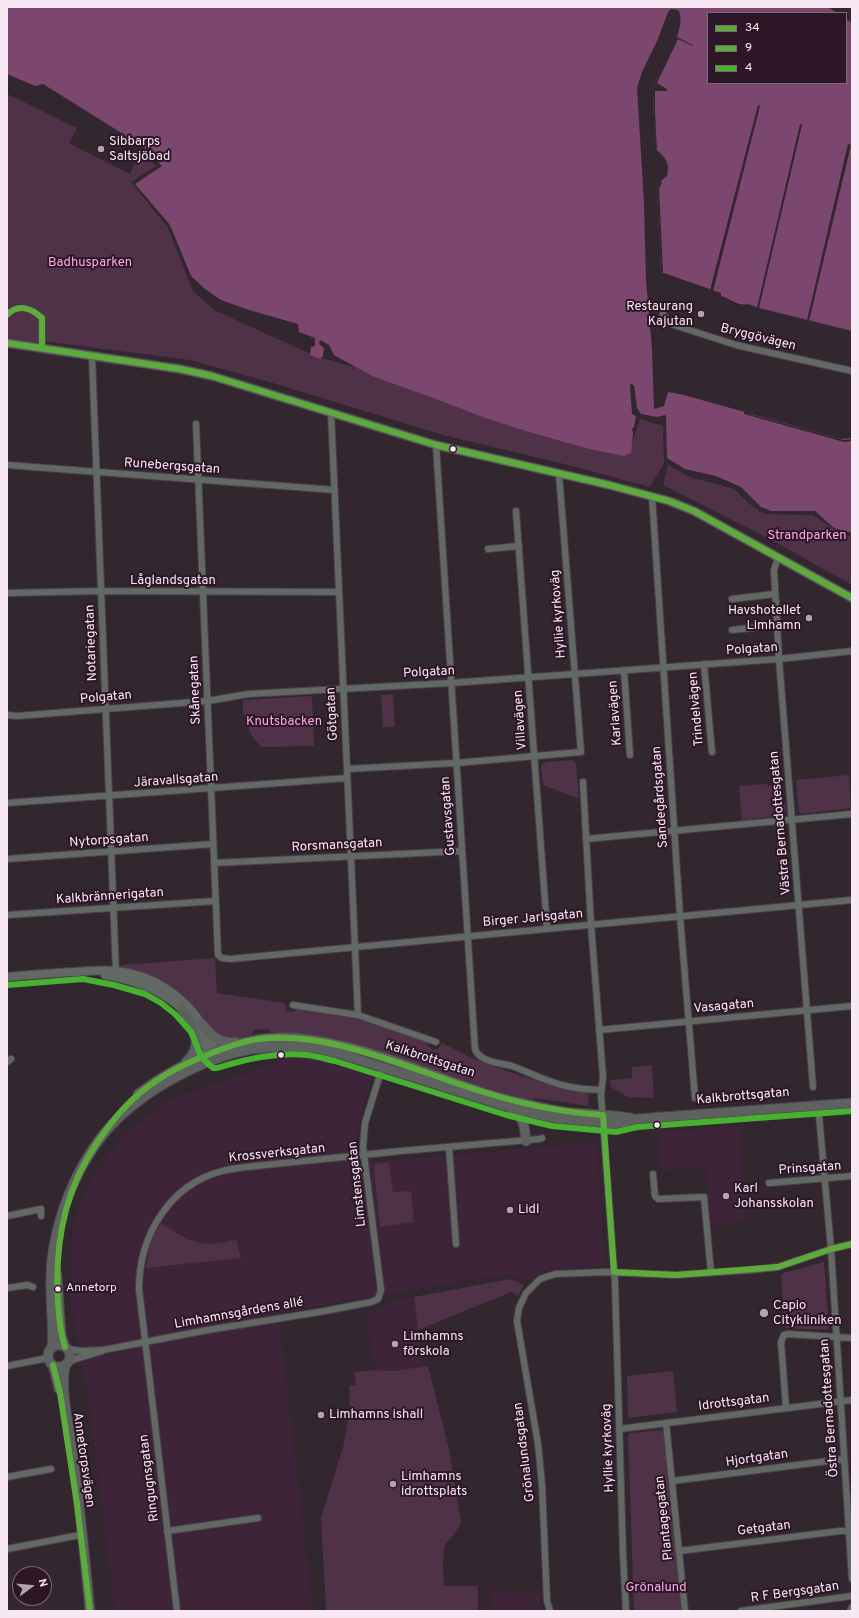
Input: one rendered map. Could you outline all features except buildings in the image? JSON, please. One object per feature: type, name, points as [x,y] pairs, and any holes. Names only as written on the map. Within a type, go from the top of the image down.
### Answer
[{"type":"main road","points":[[180,1067],[192,1056],[197,1043],[194,1028],[182,1009]]},
{"type":"main road","points":[[202,1024],[215,1038],[227,1043],[257,1039]]},
{"type":"main road","name":"Kalkbrottsgatan","points":[[100,1139],[116,1115],[154,1082],[180,1067],[257,1039],[296,1038],[319,1041],[370,1054],[519,1102],[603,1119]]},
{"type":"main road","name":"Kalkbrottsgatan","points":[[213,1055],[248,1050],[308,1047],[337,1053],[508,1107],[554,1118],[603,1119],[615,1115],[636,1119],[852,1103]]},
{"type":"main road","name":"Annetorpsvägen","points":[[85,1558],[80,1535],[58,1384],[48,1354],[52,1348],[52,1266],[58,1229],[65,1206],[75,1182],[100,1139],[129,1110],[146,1096],[213,1055]]},
{"type":"main road","points":[[508,1107],[521,1118],[524,1124],[526,1141]]},
{"type":"main road","name":"Annetorpsvägen","points":[[65,1206],[57,1261],[57,1289],[61,1334],[70,1354],[63,1379],[64,1393],[85,1558],[90,1611]]},
{"type":"main road","points":[[52,1348],[57,1346],[66,1348]]},
{"type":"main road","points":[[51,1362],[59,1367],[66,1364]]},
{"type":"street","name":"Bryggövägen","points":[[663,314],[674,325],[736,345],[852,371]]},
{"type":"street","points":[[42,318],[42,348]]},
{"type":"street","points":[[7,343],[92,357],[180,369],[212,376],[436,445],[652,496],[681,505],[694,511],[852,598]]},
{"type":"street","name":"Notariegatan","points":[[92,357],[116,974]]},
{"type":"street","name":"Götgatan","points":[[331,412],[358,1015]]},
{"type":"street","name":"Skånegatan","points":[[196,424],[218,955]]},
{"type":"street","name":"Gustavsgatan","points":[[436,445],[476,1054],[481,1058],[513,1067],[546,1080],[591,1090],[601,1090]]},
{"type":"street","name":"Runebergsgatan","points":[[7,465],[334,490]]},
{"type":"street","name":"Hyllie kyrkoväg","points":[[535,757],[581,752],[559,474]]},
{"type":"street","name":"Sandegårdsgatan","points":[[652,496],[680,916],[695,1098]]},
{"type":"street","name":"Villavägen","points":[[516,510],[547,928]]},
{"type":"street","points":[[488,549],[519,546]]},
{"type":"street","name":"Västra Bernadottesgatan","points":[[778,558],[774,570],[779,659],[814,1087]]},
{"type":"street","name":"Låglandsgatan","points":[[7,593],[101,591],[339,592]]},
{"type":"street","points":[[732,599],[775,594]]},
{"type":"street","points":[[732,630],[777,625]]},
{"type":"street","name":"Polgatan","points":[[7,715],[17,716],[208,701],[248,694],[451,683],[779,659],[852,651]]},
{"type":"street","name":"Trindelvägen","points":[[704,664],[712,752]]},
{"type":"street","name":"Karlavägen","points":[[624,670],[630,754]]},
{"type":"street","points":[[347,769],[535,757]]},
{"type":"street","name":"Järavallsgatan","points":[[7,803],[110,797],[347,778]]},
{"type":"street","name":"Hyllie kyrkoväg","points":[[583,782],[591,925],[603,1077],[601,1090],[614,1272],[626,1611]]},
{"type":"street","points":[[586,839],[852,814]]},
{"type":"street","name":"Nytorpsgatan","points":[[7,859],[112,853],[213,844]]},
{"type":"street","name":"Rorsmansgatan","points":[[214,863],[462,851]]},
{"type":"street","name":"Birger Jarlsgatan","points":[[218,955],[222,958],[230,959],[852,900]]},
{"type":"street","name":"Kalkbrännerigatan","points":[[7,916],[114,907],[215,901]]},
{"type":"street","points":[[7,977],[83,971],[141,976],[162,986],[186,1004],[202,1024],[213,1055]]},
{"type":"street","points":[[116,974],[148,987],[165,996],[182,1009],[198,1028],[213,1055]]},
{"type":"street","points":[[293,1005],[358,1015],[436,1042]]},
{"type":"street","name":"Vasagatan","points":[[599,1030],[852,1006]]},
{"type":"street","name":"Limstensgatan","points":[[378,1299],[381,1290],[364,1155],[363,1134],[382,1068]]},
{"type":"street","name":"Östra Bernadottesgatan","points":[[819,1115],[831,1249],[852,1579]]},
{"type":"street","name":"Krossverksgatan","points":[[144,1342],[139,1289],[143,1253],[151,1232],[159,1217],[178,1195],[198,1181],[222,1171],[246,1167],[526,1141],[542,1138]]},
{"type":"street","points":[[449,1147],[456,1244]]},
{"type":"street","points":[[653,1174],[655,1196],[658,1199],[704,1197],[710,1273]]},
{"type":"street","name":"Prinsgatan","points":[[769,1183],[852,1176]]},
{"type":"street","points":[[7,1216],[41,1209],[41,1216]]},
{"type":"street","points":[[614,1272],[652,1275],[710,1273],[778,1267],[831,1249],[852,1244]]},
{"type":"street","name":"Grönalundsgatan","points":[[550,1611],[547,1601],[542,1490],[537,1437],[517,1321],[519,1308],[526,1293],[535,1282],[548,1275],[562,1273],[614,1272]]},
{"type":"street","points":[[7,1288],[28,1285],[33,1287]]},
{"type":"street","name":"Limhamnsgårdens allé","points":[[66,1348],[82,1351],[103,1350],[325,1311],[371,1302],[378,1299]]},
{"type":"street","points":[[786,1408],[781,1342],[784,1335],[852,1338]]},
{"type":"street","name":"Ringugnsgatan","points":[[144,1342],[177,1611]]},
{"type":"street","name":"Limhamnsgårdens allé","points":[[66,1364],[103,1350]]},
{"type":"street","points":[[7,1366],[51,1362]]},
{"type":"street","name":"Idrottsgatan","points":[[619,1429],[852,1400]]},
{"type":"street","name":"Plantagegatan","points":[[666,1423],[685,1611]]},
{"type":"street","name":"Hjortgatan","points":[[672,1482],[844,1459]]},
{"type":"street","points":[[7,1477],[50,1469]]},
{"type":"street","points":[[167,1531],[258,1518]]},
{"type":"street","name":"Getgatan","points":[[679,1551],[850,1531]]},
{"type":"street","points":[[7,1549],[80,1535]]},
{"type":"street","name":"R F Bergsgatan","points":[[741,1611],[764,1610],[852,1596]]},
{"type":"street","points":[[850,1611],[852,1606]]},
{"type":"shaded area","points":[[7,7],[828,7],[836,12],[707,12],[707,84],[847,84],[847,20],[852,23],[852,331],[748,304],[741,304],[721,296],[721,293],[661,272],[657,189],[661,181],[667,176],[668,167],[662,155],[655,149],[653,90],[655,82],[677,35],[680,25],[678,10],[671,9],[668,12],[658,39],[642,72],[637,88],[654,409],[664,406],[668,392],[684,395],[841,439],[852,438],[852,533],[834,528],[815,511],[771,511],[761,507],[741,487],[716,476],[685,469],[667,458],[666,417],[665,415],[657,417],[641,414],[637,408],[634,385],[630,384],[632,414],[636,416],[634,427],[632,429],[633,434],[631,453],[624,456],[589,449],[488,419],[372,376],[334,355],[329,345],[320,340],[319,344],[324,348],[323,356],[320,359],[310,355],[311,347],[315,346],[315,338],[299,332],[298,324],[249,310],[221,300],[205,289],[191,276],[170,225],[135,184],[162,166],[144,147],[43,84],[35,86],[7,74]]},
{"type":"shaded area","points":[[305,1050],[367,1066],[373,1075],[363,1108],[354,1150],[373,1162],[593,1143],[597,1147],[604,1261],[598,1267],[548,1270],[532,1277],[526,1282],[511,1274],[278,1312],[313,1611],[115,1611],[89,1403],[70,1294],[72,1230],[82,1198],[98,1169],[121,1139],[166,1101],[239,1076]]},
{"type":"shaded area","name":"Karl Johansskolan","points":[[739,1125],[746,1221],[711,1225],[705,1168],[661,1171],[658,1133]]},
{"type":"shaded area","name":"Limhamns förskola","points":[[414,1297],[423,1367],[394,1371],[376,1370],[366,1313],[380,1309],[391,1301]]},
{"type":"shaded area","points":[[489,1588],[512,1594],[539,1591],[541,1611],[493,1611]]},
{"type":"green space","name":"Badhusparken","points":[[7,94],[77,128],[69,143],[130,174],[140,150],[156,166],[131,182],[168,228],[193,291],[214,310],[315,356],[631,445],[640,419],[663,426],[664,464],[650,487],[564,464],[443,435],[266,381],[190,360],[7,338]]},
{"type":"green space","name":"Strandparken","points":[[668,465],[690,477],[734,489],[751,505],[764,514],[813,515],[831,527],[852,537],[852,585],[775,542],[663,485]]},
{"type":"green space","points":[[393,694],[395,727],[383,727],[381,695]]},
{"type":"green space","name":"Knutsbacken","points":[[312,696],[314,746],[261,747],[251,735],[243,712],[243,700]]},
{"type":"green space","points":[[573,760],[576,764],[579,799],[543,785],[542,764],[547,762]]},
{"type":"green space","points":[[849,775],[851,808],[803,814],[799,812],[796,780]]},
{"type":"green space","points":[[768,784],[768,786],[778,785],[780,803],[785,803],[785,813],[780,816],[742,820],[739,786]]},
{"type":"green space","points":[[215,958],[217,993],[285,1003],[286,1011],[292,1012],[300,1009],[362,1018],[426,1041],[428,1046],[433,1050],[438,1049],[442,1043],[476,1060],[539,1082],[587,1093],[589,1097],[588,1106],[534,1098],[533,1102],[511,1097],[344,1042],[311,1035],[272,1032],[268,1029],[254,1030],[251,1035],[232,1040],[221,1038],[187,1000],[124,969],[121,965]]},
{"type":"green space","points":[[652,1065],[654,1098],[628,1097],[611,1087],[610,1080],[632,1078],[632,1067]]},
{"type":"green space","points":[[813,1110],[814,1114],[665,1127],[665,1123]]},
{"type":"green space","points":[[389,1162],[393,1192],[411,1191],[414,1222],[380,1227],[374,1166],[377,1163]]},
{"type":"green space","points":[[161,1223],[178,1234],[204,1244],[214,1244],[236,1240],[241,1258],[146,1268],[151,1241]]},
{"type":"green space","points":[[824,1262],[829,1330],[785,1328],[781,1276],[783,1273]]},
{"type":"green space","points":[[510,1279],[524,1285],[518,1296],[511,1292],[418,1330],[414,1297]]},
{"type":"green space","name":"Limhamns idrottsplats","points":[[428,1366],[449,1449],[461,1523],[444,1548],[444,1586],[478,1586],[478,1611],[326,1611],[321,1518],[344,1444],[350,1406],[349,1385],[356,1385],[354,1372],[376,1370],[394,1371]]},
{"type":"green space","points":[[673,1371],[677,1412],[628,1418],[627,1376]]},
{"type":"green space","name":"Grönalund","points":[[665,1430],[681,1610],[634,1611],[628,1436],[630,1433]]},
{"type":"pier","points":[[677,37],[693,46],[678,39],[657,83],[667,89],[667,91],[655,91],[657,150],[655,149],[653,90],[655,82]]},
{"type":"pier","points":[[758,105],[760,106],[713,291],[710,290]]},
{"type":"pier","points":[[800,124],[802,125],[759,308],[757,308]]},
{"type":"pier","points":[[848,144],[851,145],[809,321],[807,320]]},
{"type":"pier","points":[[660,182],[662,182],[659,189],[663,272],[661,272],[657,189]]},
{"type":"pier","points":[[744,412],[750,412],[750,414],[844,440],[852,439],[852,441],[844,442],[744,414]]},
{"type":"transit line","name":"34","points":[[7,315],[11,311],[24,308],[29,309],[42,318],[42,348]]},
{"type":"transit line","name":"34","points":[[7,343],[180,369],[212,376],[436,445],[609,485],[669,501],[694,511],[852,598]]},
{"type":"transit line","name":"4","points":[[8,985],[83,979],[114,985],[145,994],[161,1003],[175,1014],[191,1032],[202,1058],[213,1068],[273,1055],[310,1055],[335,1061],[506,1115],[552,1126],[616,1132],[637,1127],[852,1111]]},
{"type":"transit line","name":"9","points":[[65,1347],[59,1319],[57,1283],[59,1245],[66,1209],[79,1174],[88,1157],[110,1125],[134,1098],[147,1087],[162,1077],[197,1059],[251,1040],[285,1038],[312,1040],[339,1045],[392,1060],[468,1087],[534,1106],[586,1114],[603,1115],[614,1272]]},
{"type":"transit line","name":"9","points":[[614,1272],[676,1275],[778,1267],[831,1249],[852,1244]]},
{"type":"transit line","name":"9","points":[[53,1365],[60,1393],[77,1504],[90,1611]]},
{"type":"place","name":"Sibbarps Saltsjöbad","points":[[101,149]]},
{"type":"place","name":"Restaurang Kajutan","points":[[701,314]]},
{"type":"place","name":"Havshotellet Limhamn","points":[[809,618]]},
{"type":"place","name":"Karl Johansskolan","points":[[726,1196]]},
{"type":"place","name":"Lidl","points":[[510,1210]]},
{"type":"place","name":"Annetorp","points":[[58,1289]]},
{"type":"place","name":"Capio Citykliniken","points":[[764,1313]]},
{"type":"place","name":"Limhamns förskola","points":[[395,1344]]},
{"type":"place","name":"Limhamns ishall","points":[[321,1415]]},
{"type":"place","name":"Limhamns idrottsplats","points":[[393,1484]]}]
